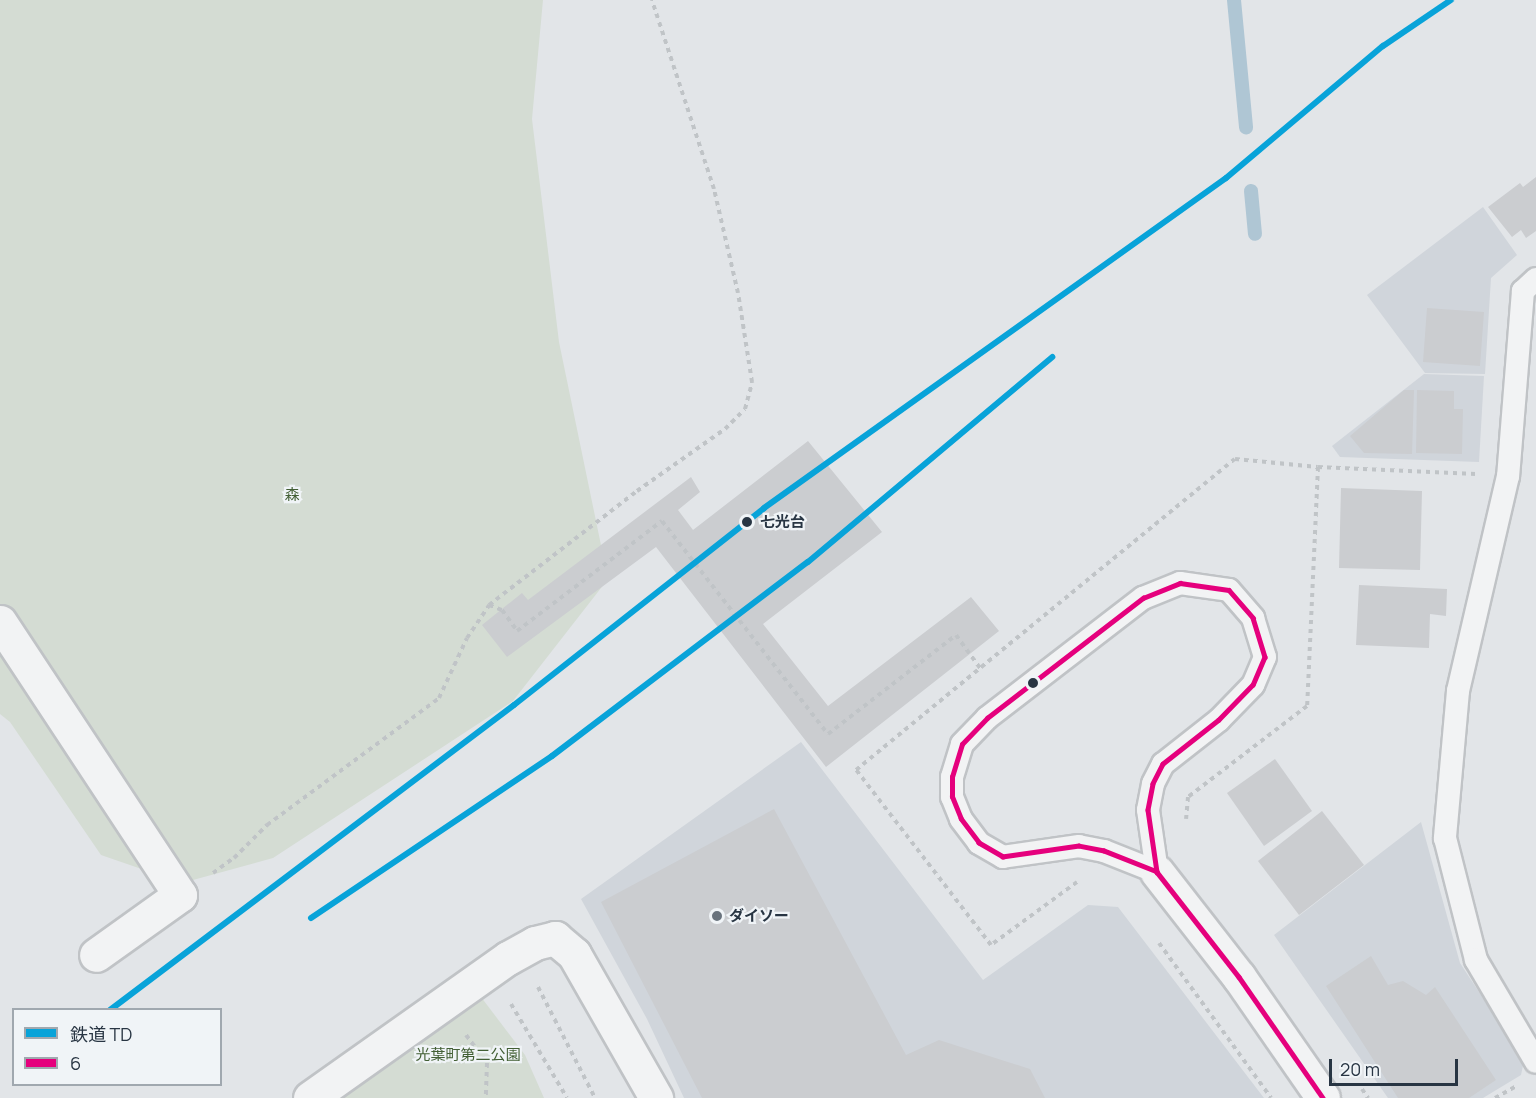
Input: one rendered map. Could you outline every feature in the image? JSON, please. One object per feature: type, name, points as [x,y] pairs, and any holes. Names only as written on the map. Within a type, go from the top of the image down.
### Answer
[{"type":"street","points":[[0,622],[180,895],[96,955]]},
{"type":"street","points":[[1157,872],[1245,986],[1323,1098]]},
{"type":"street","points":[[310,1098],[443,1003],[526,948],[555,939],[574,954],[638,1060],[656,1098]]},
{"type":"lane","points":[[1536,279],[1523,291],[1508,476],[1458,691],[1445,838],[1476,960],[1536,1062]]},
{"type":"lane","points":[[1180,583],[1229,590],[1253,618],[1265,657],[1253,685],[1219,720],[1162,764],[1153,784],[1148,810],[1157,872],[1104,851],[1079,846],[1024,857],[1003,857],[979,843],[961,819],[952,797],[952,777],[962,744],[987,718],[1143,598],[1180,583]]},
{"type":"path","points":[[180,895],[234,858],[267,825],[439,698],[467,638],[489,605],[745,410],[752,382],[738,293],[714,189],[652,0]]},
{"type":"path","points":[[1318,467],[1508,476]]},
{"type":"path","points":[[489,605],[502,610],[518,631],[662,521],[828,734],[956,635],[980,668]]},
{"type":"path","points":[[532,976],[595,1098]]},
{"type":"path","points":[[505,994],[567,1098]]},
{"type":"path","points":[[443,1003],[487,1063],[486,1098]]},
{"type":"path","points":[[1495,1098],[1520,1084]]},
{"type":"shaded area","points":[[1483,207],[1517,255],[1491,278],[1485,374],[1425,373],[1367,295]]},
{"type":"shaded area","points":[[1424,374],[1484,376],[1479,462],[1340,457],[1332,446]]},
{"type":"shaded area","points":[[801,742],[983,980],[1088,905],[1118,907],[1264,1098],[684,1098],[647,1019],[581,899]]},
{"type":"shaded area","points":[[1421,822],[1460,963],[1524,1061],[1521,1075],[1483,1098],[1388,1098],[1274,935]]},
{"type":"green space","name":"森","points":[[0,0],[543,0],[532,119],[559,342],[608,579],[513,701],[273,858],[182,883],[101,855],[10,722],[0,714]]},
{"type":"green space","name":"光葉町第二公園","points":[[478,993],[525,1055],[544,1098],[334,1098]]},
{"type":"building","points":[[1536,177],[1536,231],[1526,238],[1521,230],[1512,237],[1488,207],[1520,183],[1523,187]]},
{"type":"building","points":[[1427,308],[1484,312],[1480,366],[1423,362]]},
{"type":"building","points":[[1404,390],[1414,390],[1412,454],[1364,453],[1350,436]]},
{"type":"building","points":[[1417,390],[1454,391],[1454,409],[1463,409],[1462,454],[1416,453]]},
{"type":"building","points":[[808,441],[882,532],[763,624],[828,706],[971,597],[999,631],[826,767],[656,547],[507,657],[482,625],[522,593],[528,600],[691,477],[700,492],[678,510],[693,530]]},
{"type":"building","points":[[1341,488],[1422,491],[1420,570],[1339,568]]},
{"type":"building","points":[[1359,585],[1447,589],[1446,616],[1430,614],[1429,648],[1356,645]]},
{"type":"building","points":[[1275,759],[1312,811],[1264,846],[1227,793]]},
{"type":"building","points":[[774,809],[906,1055],[939,1040],[1030,1069],[1045,1098],[702,1098],[601,902]]},
{"type":"building","points":[[1322,811],[1364,865],[1299,915],[1258,861]]},
{"type":"building","points":[[1371,956],[1388,985],[1403,981],[1426,995],[1435,987],[1496,1080],[1469,1098],[1398,1098],[1326,986]]},
{"type":"waterway","points":[[1234,0],[1246,127]]},
{"type":"waterway","points":[[1251,191],[1255,234]]},
{"type":"rail line","name":"TD","points":[[113,1008],[514,705],[764,508],[1226,178],[1383,46],[1451,0]]},
{"type":"rail line","name":"TD","points":[[311,918],[552,756],[808,562],[1052,357]]},
{"type":"transit line","name":"6","points":[[1180,583],[1229,590],[1253,618],[1265,657],[1253,685],[1219,720],[1163,764],[1153,784],[1148,810],[1157,872],[1104,851],[1079,846],[1003,857],[979,843],[961,819],[952,797],[952,777],[962,744],[987,718],[1143,598],[1180,583]]},
{"type":"transit line","name":"6","points":[[1157,872],[1239,977],[1323,1098]]},
{"type":"place","name":"七光台","points":[[747,522]]},
{"type":"place","name":"ダイソー","points":[[717,916]]}]
